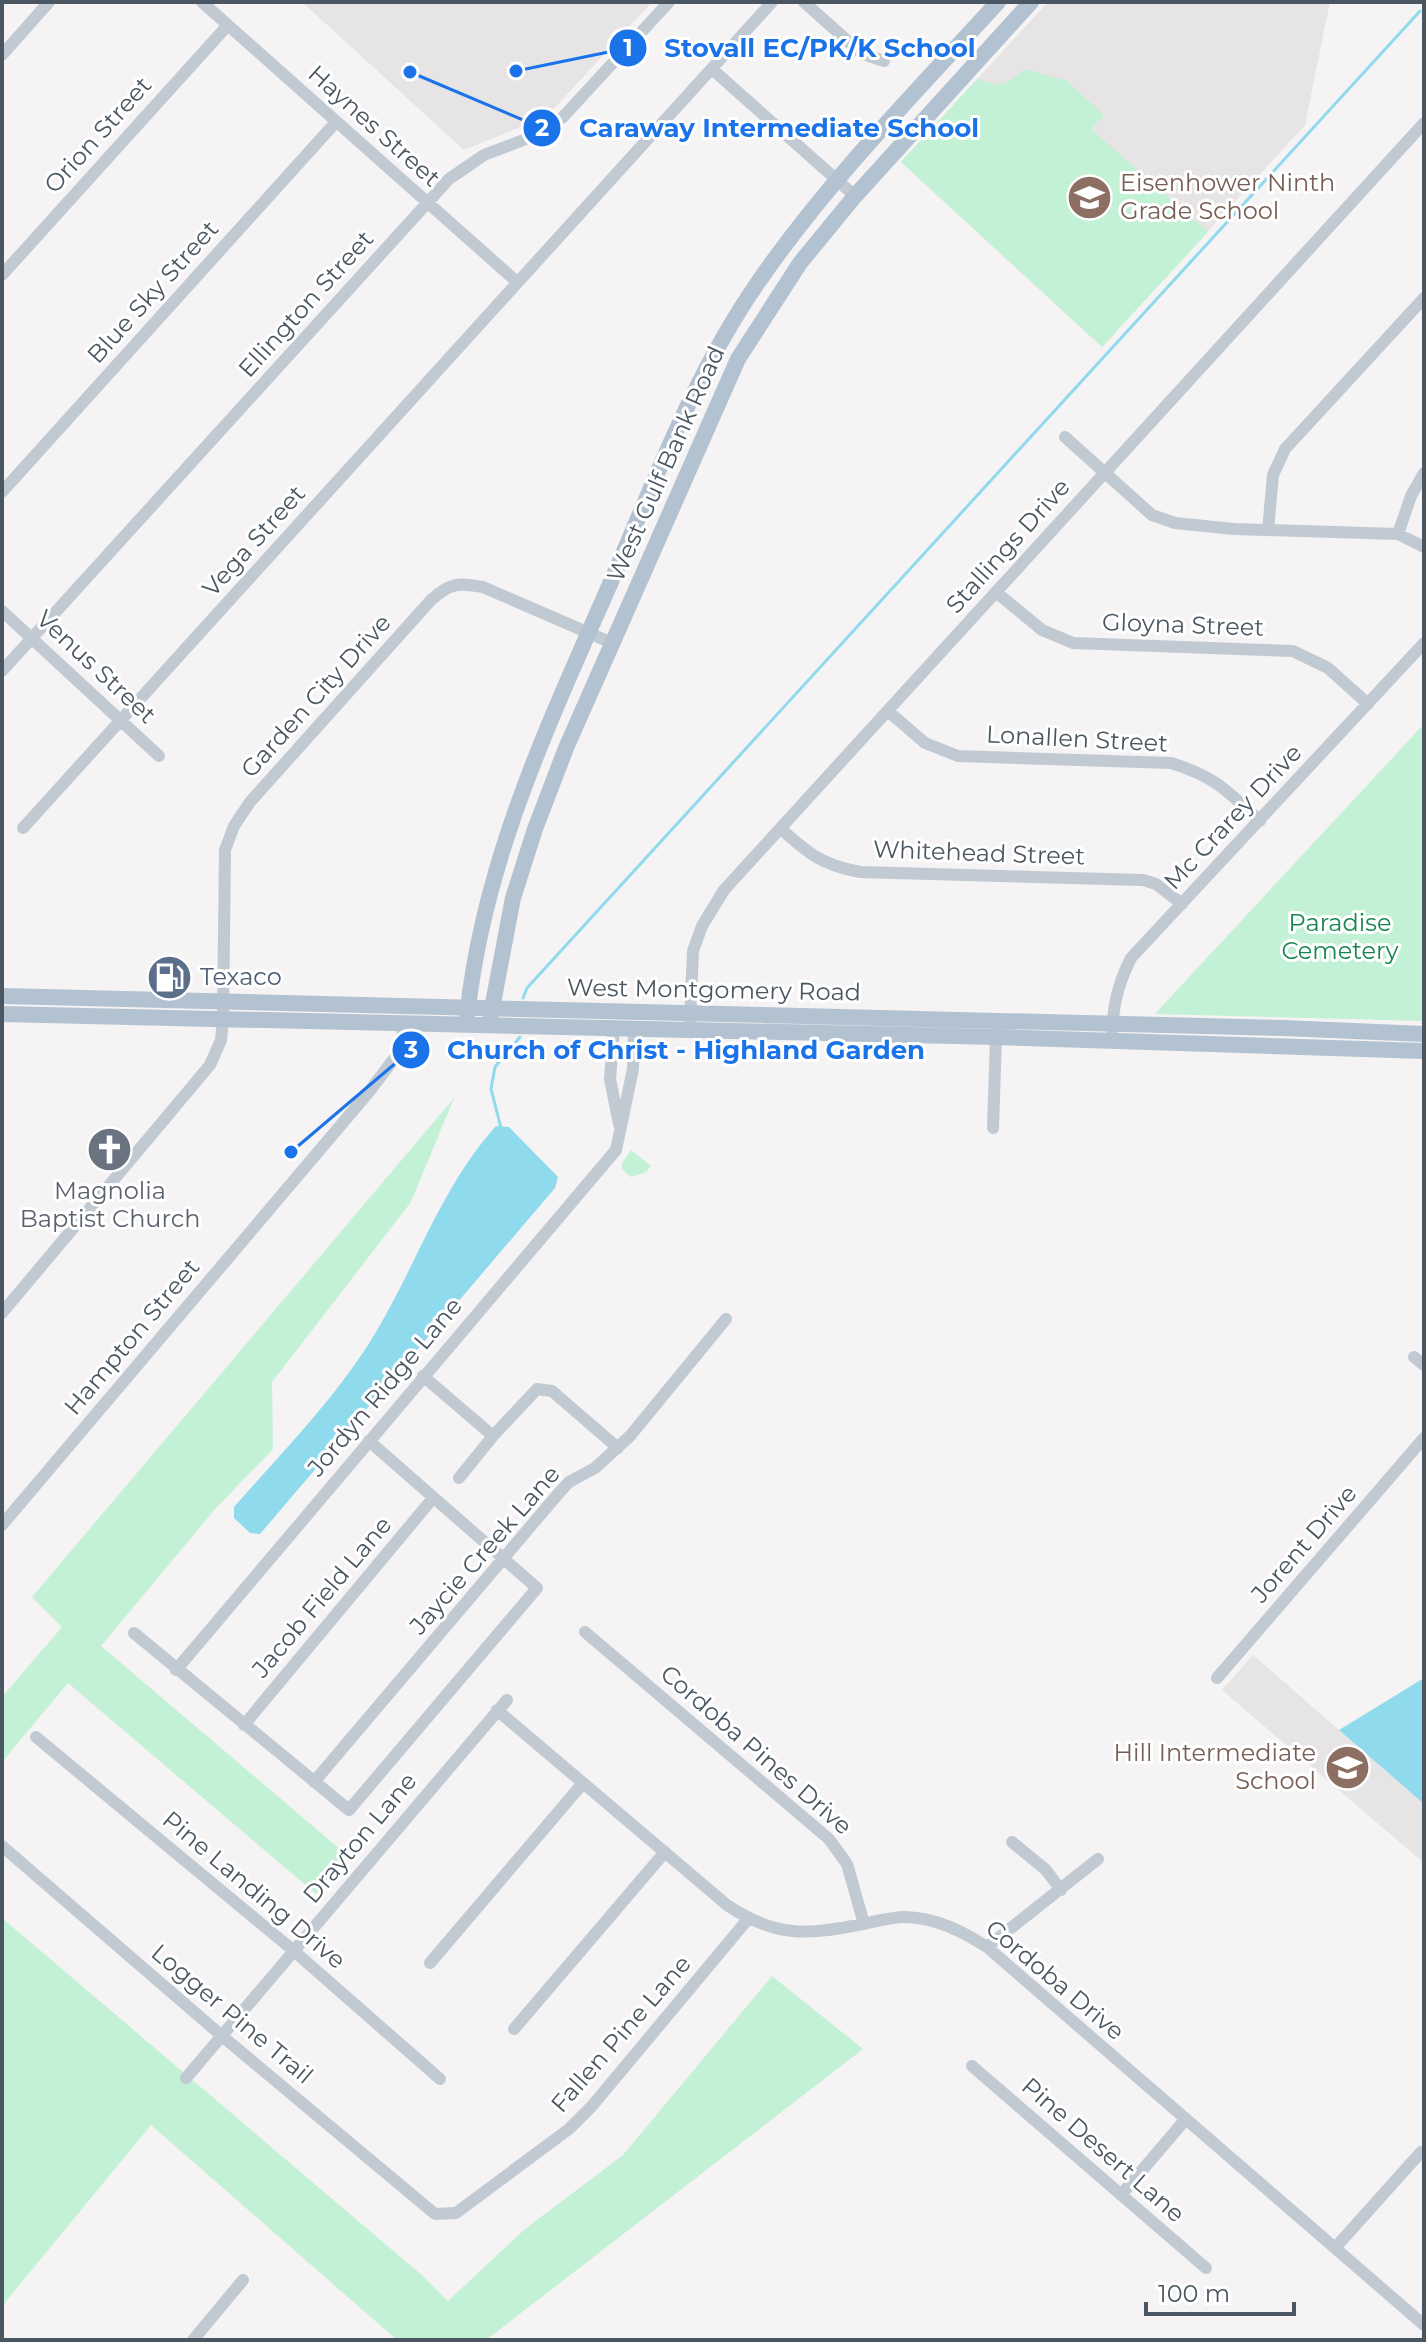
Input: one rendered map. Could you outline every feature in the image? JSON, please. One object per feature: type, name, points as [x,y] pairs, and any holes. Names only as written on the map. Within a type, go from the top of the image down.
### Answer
[{"type":"main road","name":"West Gulf Bank Road","points":[[467,1016],[476,947],[490,885],[511,820],[693,393],[732,323],[783,247],[838,180],[998,2]]},
{"type":"main road","name":"West Gulf Bank Road","points":[[490,1016],[513,898],[535,829],[722,390],[752,335],[800,263],[855,196],[1031,2]]},
{"type":"main road","points":[[959,45],[978,61]]},
{"type":"main road","points":[[732,323],[752,335]]},
{"type":"main road","points":[[655,480],[678,490]]},
{"type":"main road","points":[[511,820],[535,829]]},
{"type":"main road","name":"West Montgomery Road","points":[[2,996],[404,1023],[467,1016]]},
{"type":"main road","name":"West Montgomery Road","points":[[2,1014],[223,1010],[1112,1032],[1424,1034]]},
{"type":"main road","name":"West Montgomery Road","points":[[490,1016],[614,1028],[690,1021],[996,1037],[1112,1032],[1424,1051]]},
{"type":"street","points":[[2,55],[49,2]]},
{"type":"street","name":"Haynes Street","points":[[202,2],[517,282]]},
{"type":"street","name":"Ellington Street","points":[[2,671],[449,179],[468,164],[544,130],[563,117],[669,2]]},
{"type":"street","name":"Vega Street","points":[[23,828],[772,2]]},
{"type":"street","points":[[804,2],[861,53],[884,61]]},
{"type":"street","name":"Orion Street","points":[[2,275],[228,25]]},
{"type":"street","points":[[712,69],[855,196]]},
{"type":"street","name":"Blue Sky Street","points":[[2,492],[336,122]]},
{"type":"street","name":"Stallings Drive","points":[[690,1021],[693,951],[702,926],[724,890],[1424,123]]},
{"type":"street","points":[[1268,530],[1273,475],[1285,449],[1424,298]]},
{"type":"street","points":[[1065,437],[1152,515],[1175,523],[1268,530],[1398,534],[1424,547]]},
{"type":"street","points":[[1398,534],[1411,496],[1424,473]]},
{"type":"street","name":"Garden City Drive","points":[[2,1313],[210,1065],[221,1040],[225,850],[234,826],[250,802],[431,600],[447,586],[462,584],[483,587],[612,643]]},
{"type":"street","name":"Gloyna Street","points":[[996,592],[1042,630],[1073,643],[1293,651],[1328,668],[1368,704]]},
{"type":"street","name":"Venus Street","points":[[2,611],[159,756]]},
{"type":"street","name":"Mc Crarey Drive","points":[[1112,1032],[1112,1010],[1119,982],[1131,958],[1424,643]]},
{"type":"street","name":"Lonallen Street","points":[[888,711],[925,743],[958,756],[1171,763],[1202,773],[1217,782],[1260,821]]},
{"type":"street","name":"Whitehead Street","points":[[781,829],[813,858],[847,870],[1143,880],[1156,884],[1182,904]]},
{"type":"street","name":"Hampton Street","points":[[2,1525],[368,1093],[400,1051],[404,1023]]},
{"type":"street","points":[[614,1028],[610,1079],[620,1129]]},
{"type":"street","name":"Jordyn Ridge Lane","points":[[176,1670],[616,1150],[633,1069],[634,1028]]},
{"type":"street","points":[[993,1128],[996,1037]]},
{"type":"street","name":"Jaycie Creek Lane","points":[[314,1782],[569,1482],[595,1468],[618,1448],[726,1319]]},
{"type":"street","points":[[423,1376],[493,1436]]},
{"type":"street","points":[[459,1478],[493,1436],[542,1388],[552,1391],[618,1448]]},
{"type":"street","name":"Jorent Drive","points":[[1217,1678],[1424,1438]]},
{"type":"street","points":[[134,1633],[349,1810],[537,1588],[369,1441]]},
{"type":"street","name":"Jacob Field Lane","points":[[244,1725],[433,1498]]},
{"type":"street","name":"Cordoba Pines Drive","points":[[585,1632],[829,1839],[847,1864],[864,1924]]},
{"type":"street","name":"Drayton Lane","points":[[186,2078],[507,1700]]},
{"type":"street","name":"Cordoba Drive","points":[[497,1710],[727,1905],[748,1919],[778,1930],[798,1933],[906,1917],[949,1925],[987,1947],[1424,2325]]},
{"type":"street","name":"Pine Landing Drive","points":[[36,1737],[294,1951],[440,2079]]},
{"type":"street","points":[[430,1963],[583,1783]]},
{"type":"street","points":[[1012,1842],[1046,1870],[1061,1890]]},
{"type":"street","name":"Logger Pine Trail","points":[[2,1846],[435,2214]]},
{"type":"street","points":[[514,2029],[665,1852]]},
{"type":"street","points":[[987,1947],[1098,1859]]},
{"type":"street","name":"Fallen Pine Lane","points":[[435,2214],[456,2213],[569,2129],[592,2106],[748,1919]]},
{"type":"street","name":"Pine Desert Lane","points":[[972,2066],[1206,2268]]},
{"type":"street","points":[[1121,2195],[1185,2120]]},
{"type":"street","points":[[1335,2248],[1421,2152]]},
{"type":"street","points":[[193,2340],[243,2280]]},
{"type":"shaded area","points":[[302,2],[652,2],[552,111],[464,150]]},
{"type":"shaded area","name":"Eisenhower Ninth Grade School","points":[[1048,2],[1330,2],[1305,125],[1102,347],[901,162]]},
{"type":"shaded area","name":"Hill Intermediate School","points":[[1253,1655],[1424,1804],[1424,1863],[1222,1690]]},
{"type":"green space","points":[[1025,69],[1067,81],[1104,115],[1091,129],[1208,232],[1102,347],[901,162],[978,78],[992,84],[1003,84]]},
{"type":"green space","name":"Paradise Cemetery","points":[[1424,724],[1424,1021],[1155,1014],[1190,976]]},
{"type":"green space","points":[[454,1098],[411,1202],[272,1382],[273,1449],[215,1509],[101,1646],[348,1856],[316,1894],[68,1683],[2,1762],[2,1697],[62,1627],[32,1597]]},
{"type":"green space","points":[[631,1150],[651,1166],[646,1172],[631,1177],[622,1169],[622,1163]]},
{"type":"green space","points":[[2,1918],[424,2277],[448,2301],[525,2229],[623,2155],[772,1976],[863,2049],[486,2340],[397,2340],[151,2125],[2,2306]]},
{"type":"water","points":[[496,1126],[509,1127],[558,1177],[555,1188],[260,1534],[250,1533],[234,1518],[234,1507],[309,1422],[361,1356],[391,1306],[445,1199],[477,1149]]},
{"type":"water","points":[[1424,1678],[1424,1804],[1339,1730]]},
{"type":"waterway","points":[[523,998],[527,988],[1420,11]]},
{"type":"waterway","points":[[501,1128],[491,1089],[495,1067],[520,1037]]},
{"type":"place","name":"Stovall EC/PK/K School","points":[[516,71]]},
{"type":"place","name":"Caraway Intermediate School","points":[[410,72]]},
{"type":"place","name":"Eisenhower Ninth Grade School","points":[[1089,197]]},
{"type":"place","name":"Texaco","points":[[169,977]]},
{"type":"place","name":"Magnolia Baptist Church","points":[[110,1149]]},
{"type":"place","name":"Church of Christ - Highland Garden","points":[[291,1152]]},
{"type":"place","name":"Hill Intermediate School","points":[[1347,1767]]}]
